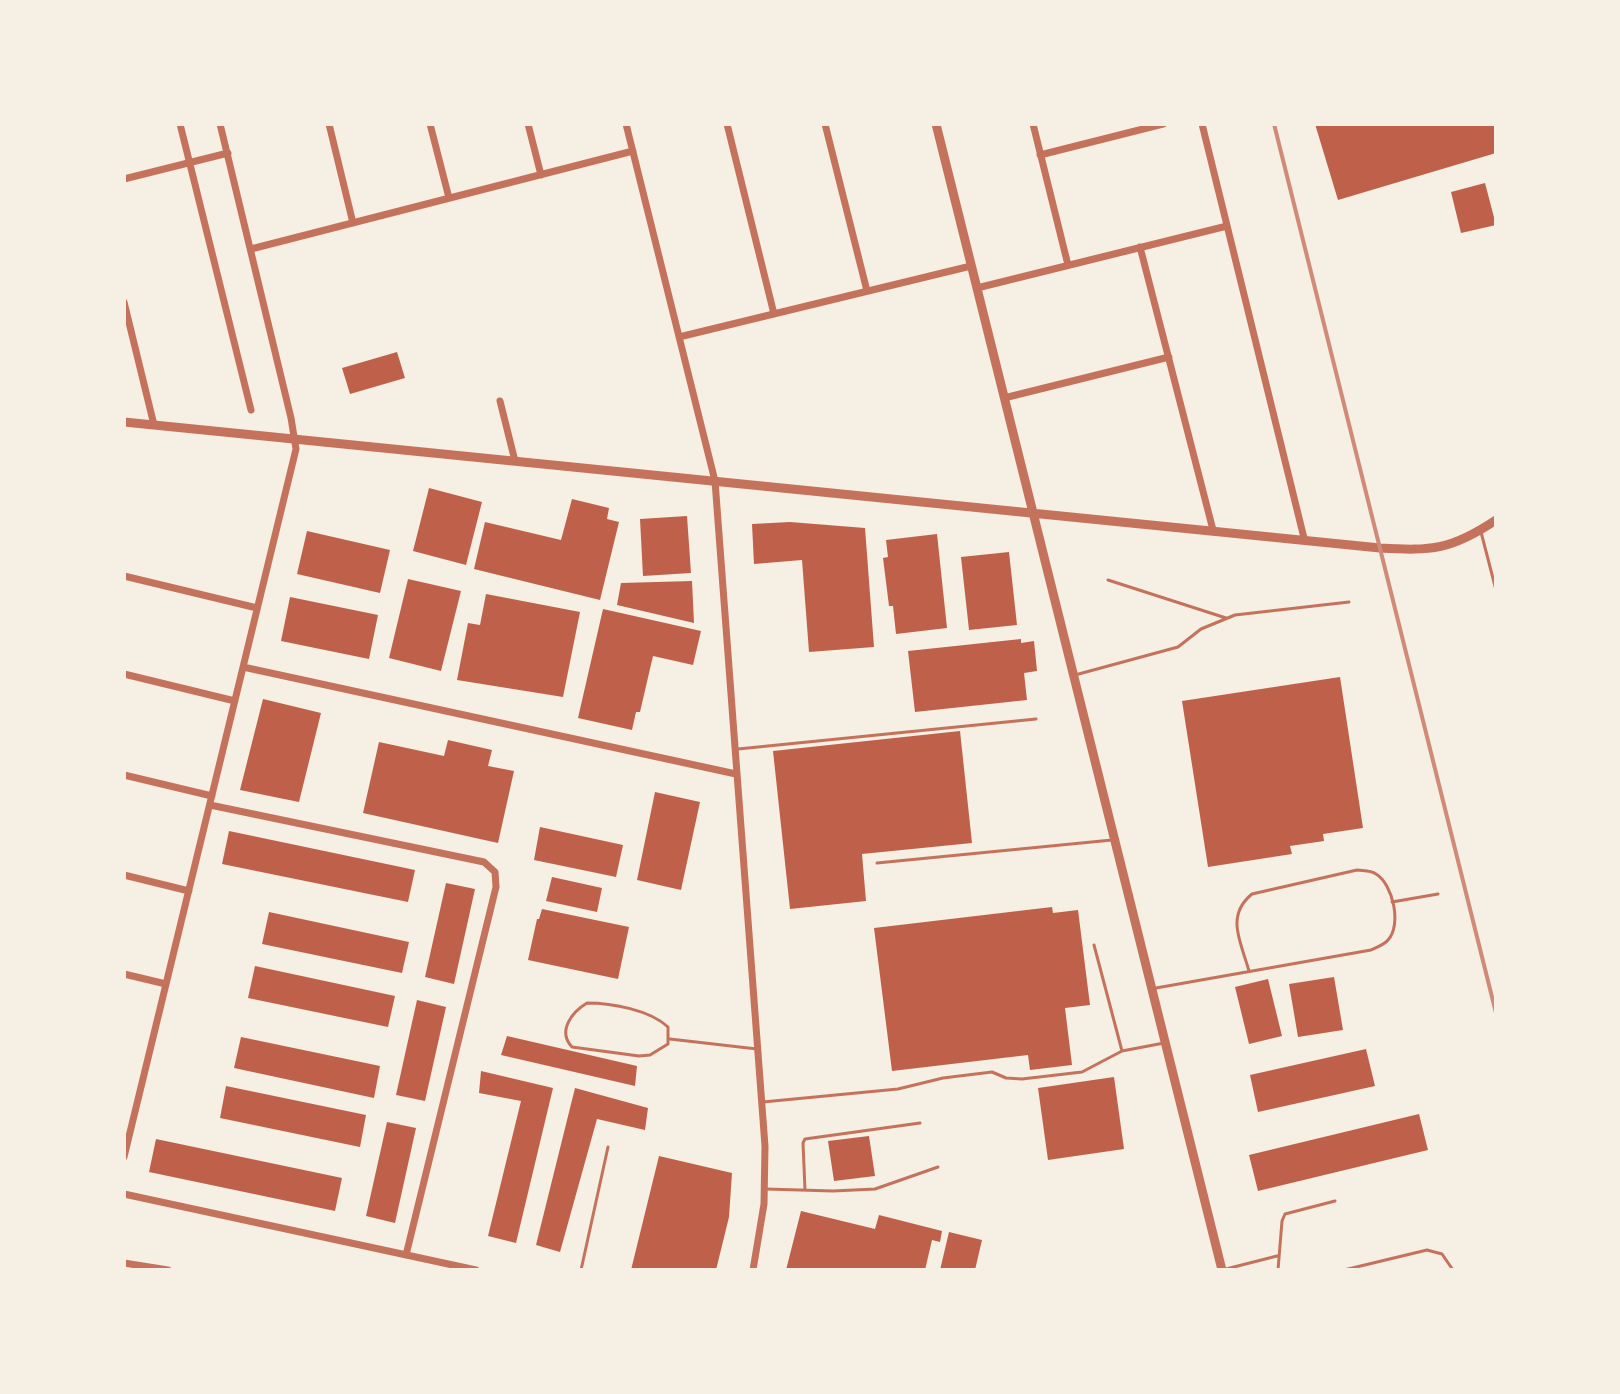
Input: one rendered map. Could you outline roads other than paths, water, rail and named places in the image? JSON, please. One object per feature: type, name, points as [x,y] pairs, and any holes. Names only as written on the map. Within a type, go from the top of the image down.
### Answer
[{"type":"street","points":[[180,124],[251,410]]},
{"type":"street","points":[[124,1157],[294,461],[295,440],[220,124]]},
{"type":"street","points":[[329,124],[353,223]]},
{"type":"street","points":[[430,124],[449,198]]},
{"type":"street","points":[[528,124],[541,175]]},
{"type":"street","points":[[626,124],[715,481],[763,1102],[765,1189],[763,1219],[753,1270]]},
{"type":"street","points":[[727,124],[774,314]]},
{"type":"street","points":[[825,124],[867,291]]},
{"type":"street","points":[[936,124],[1222,1270]]},
{"type":"street","points":[[1033,124],[1068,265]]},
{"type":"street","points":[[1040,155],[1163,124]]},
{"type":"street","points":[[1202,124],[1304,538]]},
{"type":"street","points":[[251,249],[633,151]]},
{"type":"street","points":[[124,179],[228,153]]},
{"type":"street","points":[[977,288],[1227,226]]},
{"type":"street","points":[[1140,247],[1213,530]]},
{"type":"street","points":[[679,337],[971,266]]},
{"type":"street","points":[[124,302],[154,425]]},
{"type":"street","points":[[1004,398],[1169,357]]},
{"type":"street","points":[[500,401],[515,461]]},
{"type":"street","points":[[124,422],[1420,550],[1446,547],[1481,531],[1496,520]]},
{"type":"street","points":[[124,576],[257,608]]},
{"type":"street","points":[[243,667],[736,774]]},
{"type":"street","points":[[124,674],[235,701]]},
{"type":"street","points":[[124,775],[211,800],[484,862],[495,872],[496,887],[406,1255]]},
{"type":"street","points":[[124,875],[189,891]]},
{"type":"street","points":[[124,974],[166,984]]},
{"type":"street","points":[[124,1194],[476,1270]]},
{"type":"street","points":[[124,1263],[168,1270]]},
{"type":"lane","points":[[1481,531],[1496,590]]},
{"type":"lane","points":[[1108,580],[1226,618]]},
{"type":"lane","points":[[1073,675],[1178,647],[1201,629],[1226,618],[1349,602]]},
{"type":"lane","points":[[734,750],[1036,719]]},
{"type":"lane","points":[[877,863],[1115,840]]},
{"type":"lane","points":[[1151,989],[1371,950],[1386,942],[1394,931],[1392,902],[1385,882],[1370,871],[1357,870],[1252,894],[1242,903],[1236,920],[1249,971]]},
{"type":"lane","points":[[1392,902],[1438,894]]},
{"type":"lane","points":[[1094,945],[1122,1051]]},
{"type":"lane","points":[[587,1003],[596,1003],[661,1020],[668,1027],[670,1039],[659,1051],[639,1056],[572,1047],[565,1033],[576,1010],[587,1003]]},
{"type":"lane","points":[[670,1039],[760,1049]]},
{"type":"lane","points":[[763,1102],[898,1089],[943,1078],[992,1072],[1006,1078],[1022,1079],[1082,1072],[1122,1051],[1164,1042]]},
{"type":"lane","points":[[805,1190],[805,1139],[920,1123]]},
{"type":"lane","points":[[581,1270],[608,1147]]},
{"type":"lane","points":[[765,1189],[875,1189],[938,1167]]},
{"type":"lane","points":[[1278,1270],[1285,1214],[1335,1201]]},
{"type":"lane","points":[[1344,1270],[1427,1250],[1442,1254],[1453,1270]]},
{"type":"lane","points":[[1222,1270],[1278,1255]]},
{"type":"railway","points":[[1274,124],[1496,1013]]}]
